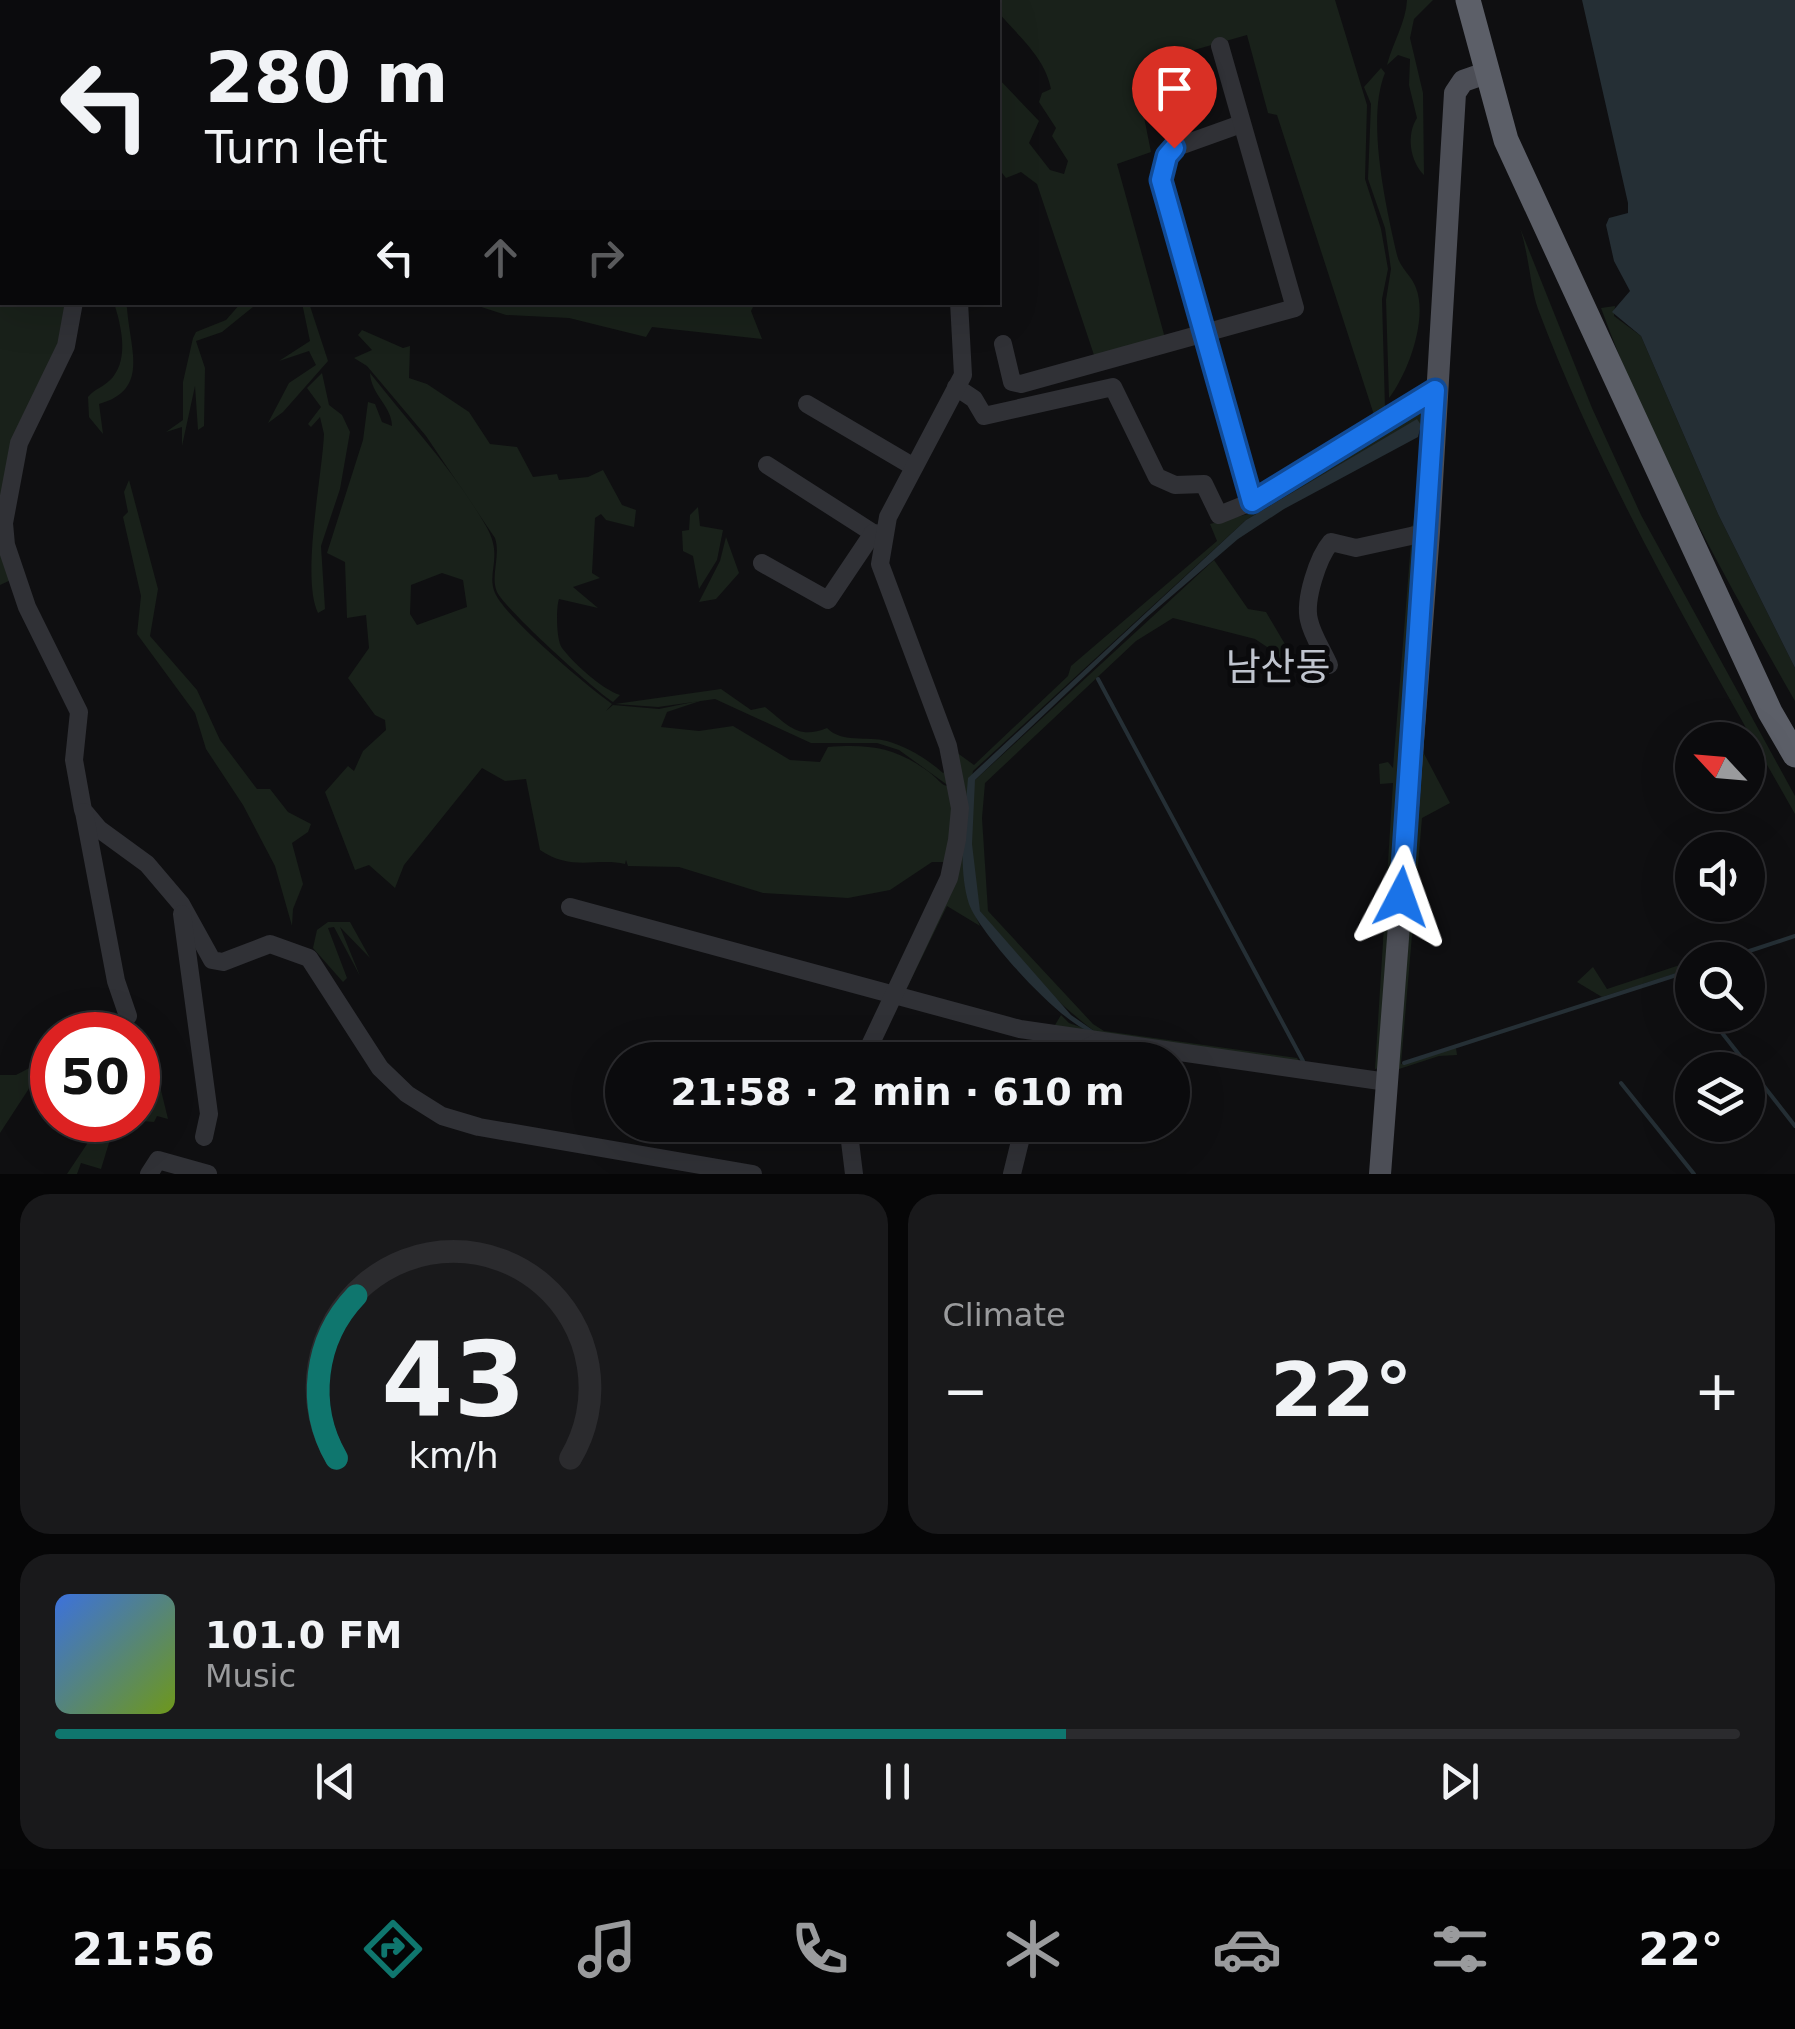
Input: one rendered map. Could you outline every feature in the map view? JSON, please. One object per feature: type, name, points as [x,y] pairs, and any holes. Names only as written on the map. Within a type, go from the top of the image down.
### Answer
[{"type":"highway","points":[[1468,0],[1486,73],[1514,158],[1770,712],[1795,755]]},
{"type":"main road","points":[[1380,1174],[1428,532],[1455,93],[1463,82],[1486,73]]},
{"type":"street","points":[[1003,344],[1016,384],[1206,336],[1295,308],[1220,46]]},
{"type":"street","points":[[1241,124],[1174,148],[1162,170],[1252,502]]},
{"type":"street","points":[[73,305],[66,346],[18,444],[4,534],[26,607],[79,712],[74,760],[116,981],[127,1012]]},
{"type":"street","points":[[762,563],[828,600],[878,534],[963,375],[959,305]]},
{"type":"street","points":[[956,387],[974,399],[984,416],[1113,387],[1150,467],[1163,483],[1204,484],[1219,515],[1252,502],[1435,390]]},
{"type":"street","points":[[807,404],[914,467]]},
{"type":"street","points":[[767,465],[878,534]]},
{"type":"street","points":[[1329,665],[1308,620],[1313,584],[1326,548],[1331,542],[1356,548],[1428,532]]},
{"type":"street","points":[[871,1042],[891,993],[949,878],[960,808],[948,746],[882,576],[878,534]]},
{"type":"street","points":[[83,810],[99,830],[147,864],[181,904],[217,962],[270,944],[308,958],[380,1068],[407,1094],[442,1116],[479,1127],[754,1174]]},
{"type":"street","points":[[181,904],[209,1114],[204,1136]]},
{"type":"street","points":[[570,907],[1020,1029],[1387,1082]]},
{"type":"street","points":[[850,1142],[854,1174]]},
{"type":"street","points":[[1012,1174],[1020,1142]]},
{"type":"street","points":[[149,1174],[158,1160],[208,1174]]},
{"type":"shaded area","points":[[1000,0],[1335,0],[1367,105],[1365,179],[1381,229],[1388,269],[1382,299],[1385,408],[1375,418],[1277,115],[1268,113],[1247,35],[1194,50],[1198,64],[1163,80],[1155,94],[1155,114],[1144,117],[1151,152],[1117,164],[1165,338],[1096,361],[1037,184],[1021,172],[1006,178],[1000,170],[1000,80],[1039,121],[1029,143],[1050,170],[1064,174],[1068,161],[1052,136],[1056,128],[1039,102],[1042,93],[1051,89],[1030,48],[1000,14]]},
{"type":"shaded area","points":[[1407,0],[1433,0],[1414,19],[1410,38],[1423,93],[1424,175],[1411,148],[1411,132],[1417,118],[1409,85],[1410,59],[1398,55],[1387,65]]},
{"type":"shaded area","points":[[1582,0],[1795,0],[1795,668],[1718,514],[1641,336],[1612,312],[1630,291],[1614,261],[1606,225],[1609,218],[1628,213],[1628,203]]},
{"type":"shaded area","points":[[1381,68],[1385,73],[1377,114],[1383,188],[1397,255],[1416,288],[1420,315],[1409,360],[1389,398],[1386,300],[1391,269],[1385,228],[1368,179],[1371,104],[1364,87]]},
{"type":"shaded area","points":[[1520,228],[1592,408],[1641,515],[1754,722],[1743,722],[1593,440],[1538,309]]},
{"type":"shaded area","points":[[0,305],[73,305],[23,428],[5,507],[13,579],[0,585]]},
{"type":"shaded area","points":[[114,305],[127,308],[133,366],[125,389],[99,404],[103,434],[89,417],[88,397],[118,369],[121,331]]},
{"type":"shaded area","points":[[239,305],[256,305],[222,332],[196,341],[205,368],[204,426],[198,430],[195,386],[182,446],[182,427],[166,432],[183,420],[183,382],[193,338],[196,332],[226,320]]},
{"type":"shaded area","points":[[302,305],[310,305],[328,361],[283,412],[268,423],[289,383],[316,365],[309,351],[279,361],[310,341]]},
{"type":"shaded area","points":[[475,305],[754,305],[751,311],[762,339],[652,327],[646,337],[569,318],[506,315]]},
{"type":"shaded area","points":[[1615,306],[1614,316],[1641,336],[1718,514],[1795,668],[1795,701],[1715,557],[1642,409],[1601,308]]},
{"type":"shaded area","points":[[362,330],[403,348],[410,346],[409,378],[427,384],[469,412],[490,444],[517,447],[533,477],[557,474],[559,480],[588,477],[603,470],[622,505],[636,510],[634,527],[606,520],[601,514],[595,518],[592,573],[600,578],[573,587],[598,608],[559,599],[558,603],[562,648],[589,675],[620,695],[613,702],[551,649],[497,592],[495,538],[426,436],[367,366],[354,358],[372,350],[358,335]]},
{"type":"shaded area","points":[[322,373],[329,405],[342,415],[350,432],[340,489],[321,546],[325,609],[318,613],[311,576],[324,434],[320,417],[311,427],[308,424],[321,407],[307,388]]},
{"type":"shaded area","points":[[370,373],[446,466],[486,526],[494,547],[493,585],[502,604],[548,651],[612,704],[606,711],[613,705],[659,709],[703,700],[667,712],[661,727],[699,731],[733,726],[790,760],[820,762],[828,747],[843,746],[881,749],[905,757],[953,787],[951,862],[932,862],[890,890],[848,898],[763,893],[679,867],[628,866],[626,860],[625,864],[563,860],[540,850],[526,779],[505,781],[482,768],[404,865],[395,888],[369,865],[355,870],[325,792],[348,766],[354,771],[363,751],[386,730],[385,720],[375,715],[348,678],[369,648],[366,615],[347,618],[345,562],[327,553],[363,440],[368,402],[375,404],[382,422],[392,426],[389,412]],"holes":[[[442,573],[463,580],[467,607],[417,625],[410,614],[411,585]]]},
{"type":"shaded area","points":[[1411,412],[1427,415],[1422,526],[1403,532],[1413,525],[1419,486],[1422,441],[1417,420],[1246,520],[973,771],[965,830],[965,870],[980,926],[947,906],[906,990],[945,892],[956,752],[974,765],[1068,676],[1071,666],[1217,541],[1210,524],[1248,514],[1276,499]]},
{"type":"shaded area","points":[[1417,419],[1421,425],[1418,437],[1284,509],[1238,539],[1146,618],[975,780],[972,844],[980,911],[1071,1015],[1097,1033],[1084,1029],[1026,980],[989,937],[969,904],[963,858],[968,778],[1246,520]]},
{"type":"shaded area","points":[[129,480],[158,589],[150,636],[197,690],[220,740],[257,789],[270,789],[288,812],[311,824],[308,832],[292,843],[303,884],[293,909],[292,926],[275,866],[243,805],[206,749],[195,713],[137,634],[141,596],[123,517],[128,512],[124,492]]},
{"type":"shaded area","points":[[698,507],[700,526],[723,530],[717,560],[699,589],[693,556],[683,551],[682,531],[689,530],[690,515]]},
{"type":"shaded area","points":[[726,537],[739,573],[716,599],[699,602],[720,561]]},
{"type":"shaded area","points":[[1411,543],[1418,543],[1381,1068],[1375,1069],[1393,783],[1380,784],[1379,764],[1388,762],[1393,768]]},
{"type":"shaded area","points":[[1214,560],[1248,609],[1266,612],[1299,668],[1276,667],[1273,651],[1255,639],[1173,618],[1136,641],[985,783],[982,818],[988,911],[1093,1024],[1104,1031],[1183,1042],[1145,1042],[1052,1030],[1061,1015],[1069,1023],[1097,1033],[1011,953],[977,903],[971,863],[971,795],[975,780]]},
{"type":"shaded area","points":[[721,689],[751,710],[765,707],[801,731],[827,728],[839,736],[887,741],[902,747],[943,773],[949,768],[952,782],[946,784],[899,750],[877,743],[811,743],[715,699],[658,707],[615,704]]},
{"type":"shaded area","points":[[1765,741],[1795,796],[1795,814],[1765,761]]},
{"type":"shaded area","points":[[1421,748],[1450,803],[1422,818],[1401,1064],[1456,1048],[1457,1055],[1439,1056],[1396,1070]]},
{"type":"shaded area","points":[[328,922],[350,922],[370,958],[340,927],[360,976],[334,927],[328,928],[347,978],[343,982],[313,948],[317,930]]},
{"type":"shaded area","points":[[1593,967],[1607,989],[1675,967],[1675,973],[1602,997],[1577,982]]},
{"type":"shaded area","points":[[1190,1043],[1297,1058],[1300,1062],[1190,1048]]},
{"type":"shaded area","points":[[30,1068],[30,1087],[0,1133],[0,1075],[16,1075]]},
{"type":"shaded area","points":[[160,1086],[168,1119],[160,1117]]},
{"type":"shaded area","points":[[88,1142],[109,1142],[101,1169],[81,1163],[77,1174],[67,1174]]},
{"type":"waterway","points":[[1098,679],[1303,1061]]},
{"type":"waterway","points":[[1765,946],[1795,936]]},
{"type":"waterway","points":[[1404,1063],[1675,975]]},
{"type":"waterway","points":[[1721,1032],[1795,1126]]},
{"type":"waterway","points":[[1621,1083],[1694,1174]]},
{"type":"district","name":"남산동","points":[[1278,667]]},
{"type":"route","points":[[1174,148],[1167,156],[1161,180],[1252,502],[1435,390],[1401,897]]}]
